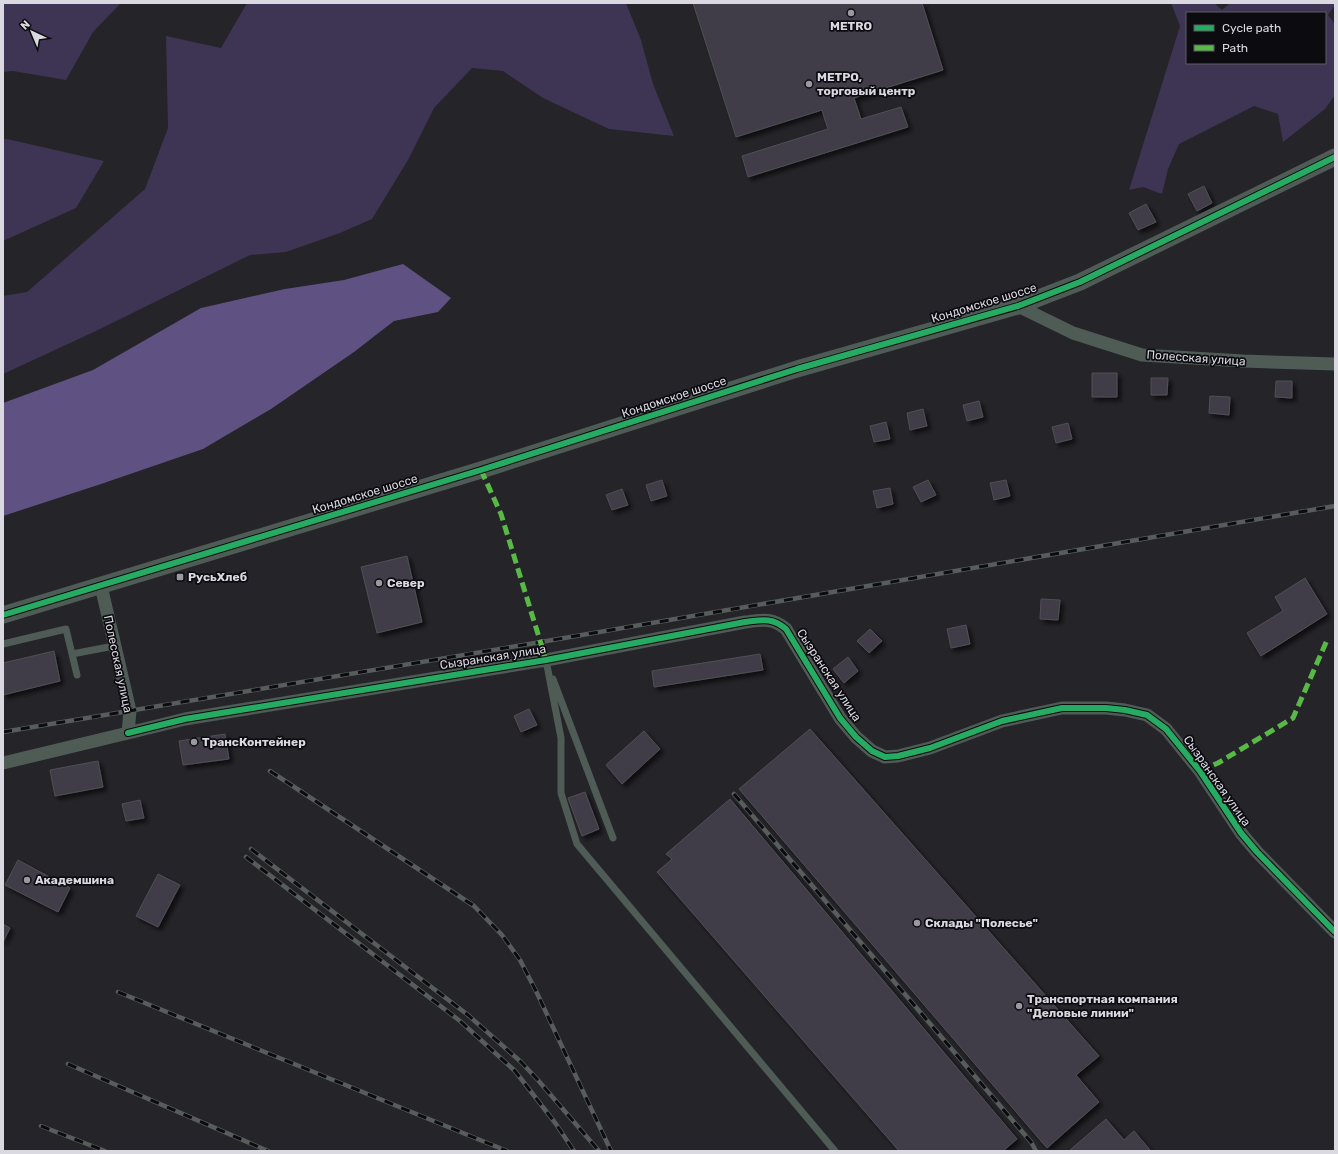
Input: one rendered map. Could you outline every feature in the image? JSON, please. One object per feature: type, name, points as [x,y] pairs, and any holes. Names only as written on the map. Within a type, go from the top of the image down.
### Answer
[{"type":"street","name":"Кондомское шоссе","points":[[3,615],[481,470],[797,369],[1018,306],[1080,282],[1335,157]]},
{"type":"street","name":"Полесская улица","points":[[1018,306],[1073,334],[1142,355],[1243,361],[1335,364]]},
{"type":"street","name":"Полесская улица","points":[[101,586],[130,710],[128,733]]},
{"type":"street","name":"Сызранская улица","points":[[128,733],[185,719],[546,660],[745,622],[766,620],[773,621],[786,629],[833,707],[852,732],[872,751],[885,757],[898,756],[930,748],[1002,721],[1062,708],[1106,708],[1125,710],[1147,715],[1166,729],[1200,771],[1241,833],[1257,852],[1335,932]]},
{"type":"street","points":[[3,763],[128,733]]},
{"type":"lane","points":[[3,644],[66,629],[77,675]]},
{"type":"lane","points":[[72,654],[114,646]]},
{"type":"lane","points":[[546,660],[613,838]]},
{"type":"lane","points":[[546,660],[561,738],[560,793],[577,844],[835,1151]]},
{"type":"shaded area","points":[[3,3],[121,3],[93,32],[66,80],[13,71],[3,72]]},
{"type":"shaded area","points":[[247,3],[626,3],[641,40],[653,84],[674,136],[609,129],[543,98],[503,71],[472,68],[434,108],[408,160],[372,219],[340,233],[286,252],[250,255],[96,331],[3,374],[3,296],[27,292],[145,189],[168,128],[166,36],[221,48]]},
{"type":"shaded area","points":[[1171,3],[1214,3],[1222,10],[1230,3],[1335,3],[1328,15],[1335,24],[1335,95],[1325,109],[1283,142],[1278,114],[1254,106],[1179,144],[1168,169],[1162,194],[1143,187],[1129,190],[1180,26]]},
{"type":"shaded area","points":[[3,139],[104,161],[76,208],[3,241]]},
{"type":"shaded area","points":[[403,264],[451,298],[438,312],[394,321],[354,352],[271,409],[203,449],[3,516],[3,403],[93,370],[201,308],[285,289],[344,280]]},
{"type":"building","name":"МЕТРО, торговый центр","points":[[693,3],[922,3],[943,70],[854,98],[861,119],[901,107],[908,127],[748,177],[742,156],[828,129],[822,110],[736,137]]},
{"type":"building","points":[[1204,186],[1212,203],[1197,211],[1188,194]]},
{"type":"building","points":[[1146,204],[1156,222],[1138,230],[1129,213]]},
{"type":"building","points":[[1092,373],[1117,373],[1117,397],[1092,397]]},
{"type":"building","points":[[1151,378],[1168,378],[1167,395],[1151,395]]},
{"type":"building","points":[[1276,381],[1292,381],[1292,398],[1275,397]]},
{"type":"building","points":[[1210,396],[1230,397],[1229,415],[1209,413]]},
{"type":"building","points":[[979,401],[983,417],[967,421],[963,405]]},
{"type":"building","points":[[923,409],[927,426],[910,430],[907,413]]},
{"type":"building","points":[[886,422],[890,439],[874,442],[870,426]]},
{"type":"building","points":[[1068,423],[1072,439],[1056,443],[1052,427]]},
{"type":"building","points":[[662,480],[667,496],[651,501],[646,485]]},
{"type":"building","points":[[928,480],[936,495],[921,502],[913,487]]},
{"type":"building","points":[[1006,480],[1010,496],[994,500],[990,483]]},
{"type":"building","points":[[890,488],[893,504],[877,508],[873,491]]},
{"type":"building","points":[[622,489],[628,505],[612,510],[606,495]]},
{"type":"building","points":[[407,556],[422,622],[377,633],[361,567]]},
{"type":"building","points":[[1305,578],[1327,614],[1261,656],[1247,633],[1283,611],[1275,597]]},
{"type":"building","points":[[1041,599],[1060,600],[1058,620],[1040,619]]},
{"type":"building","points":[[966,625],[970,644],[951,648],[947,629]]},
{"type":"building","points":[[870,629],[882,641],[869,653],[857,641]]},
{"type":"building","points":[[54,651],[60,681],[3,695],[3,663]]},
{"type":"building","points":[[760,654],[763,670],[654,687],[652,671]]},
{"type":"building","points":[[848,657],[858,671],[844,683],[833,669]]},
{"type":"building","points":[[529,709],[537,725],[521,732],[514,716]]},
{"type":"building","name":"Склады \"Полесье\"","points":[[810,729],[1099,1056],[1076,1075],[1099,1102],[1047,1148],[739,789]]},
{"type":"building","points":[[644,731],[660,749],[622,784],[606,765]]},
{"type":"building","points":[[225,734],[229,759],[183,765],[179,741]]},
{"type":"building","points":[[98,761],[103,787],[55,796],[50,770]]},
{"type":"building","points":[[585,792],[599,829],[582,836],[568,798]]},
{"type":"building","points":[[730,799],[1017,1139],[1003,1151],[899,1151],[657,872],[672,859],[666,854]]},
{"type":"building","points":[[140,800],[144,818],[126,821],[122,804]]},
{"type":"building","points":[[18,860],[70,888],[58,912],[5,885]]},
{"type":"building","points":[[158,874],[180,885],[158,927],[136,916]]},
{"type":"building","points":[[3,924],[10,928],[3,942]]},
{"type":"building","points":[[1106,1119],[1124,1140],[1134,1131],[1151,1151],[1070,1150]]},
{"type":"railway","points":[[3,732],[541,642],[1335,506]]},
{"type":"railway","points":[[270,771],[474,906],[502,935],[520,960],[536,991],[611,1151]]},
{"type":"railway","points":[[734,794],[1031,1142],[1036,1151]]},
{"type":"railway","points":[[251,849],[468,1015],[521,1062],[599,1151]]},
{"type":"railway","points":[[246,857],[460,1021],[515,1071],[556,1124],[574,1151]]},
{"type":"railway","points":[[118,992],[507,1151]]},
{"type":"railway","points":[[68,1064],[268,1151]]},
{"type":"railway","points":[[41,1126],[105,1151]]},
{"type":"marked path","points":[[481,470],[501,514],[546,660]]},
{"type":"marked path","points":[[1200,771],[1218,763],[1293,718],[1328,638]]},
{"type":"cycle path","points":[[3,615],[481,470],[797,369],[1018,306],[1080,282],[1335,157]]},
{"type":"cycle path","points":[[128,733],[185,719],[546,660],[745,622],[767,620],[781,625],[786,629],[840,718],[856,737],[872,751],[885,757],[898,756],[930,748],[1002,721],[1062,708],[1106,708],[1125,710],[1147,715],[1166,729],[1200,771],[1241,833],[1257,852],[1335,932]]},
{"type":"place","name":"METRO","points":[[851,13]]},
{"type":"place","name":"МЕТРО, торговый центр","points":[[809,84]]},
{"type":"place","name":"РусьХлеб","points":[[180,577]]},
{"type":"place","name":"Север","points":[[379,583]]},
{"type":"place","name":"ТрансКонтейнер","points":[[194,742]]},
{"type":"place","name":"Академшина","points":[[27,880]]},
{"type":"place","name":"Склады \"Полесье\"","points":[[917,923]]},
{"type":"place","name":"Транспортная компания \"Деловые линии\"","points":[[1019,1006]]}]
